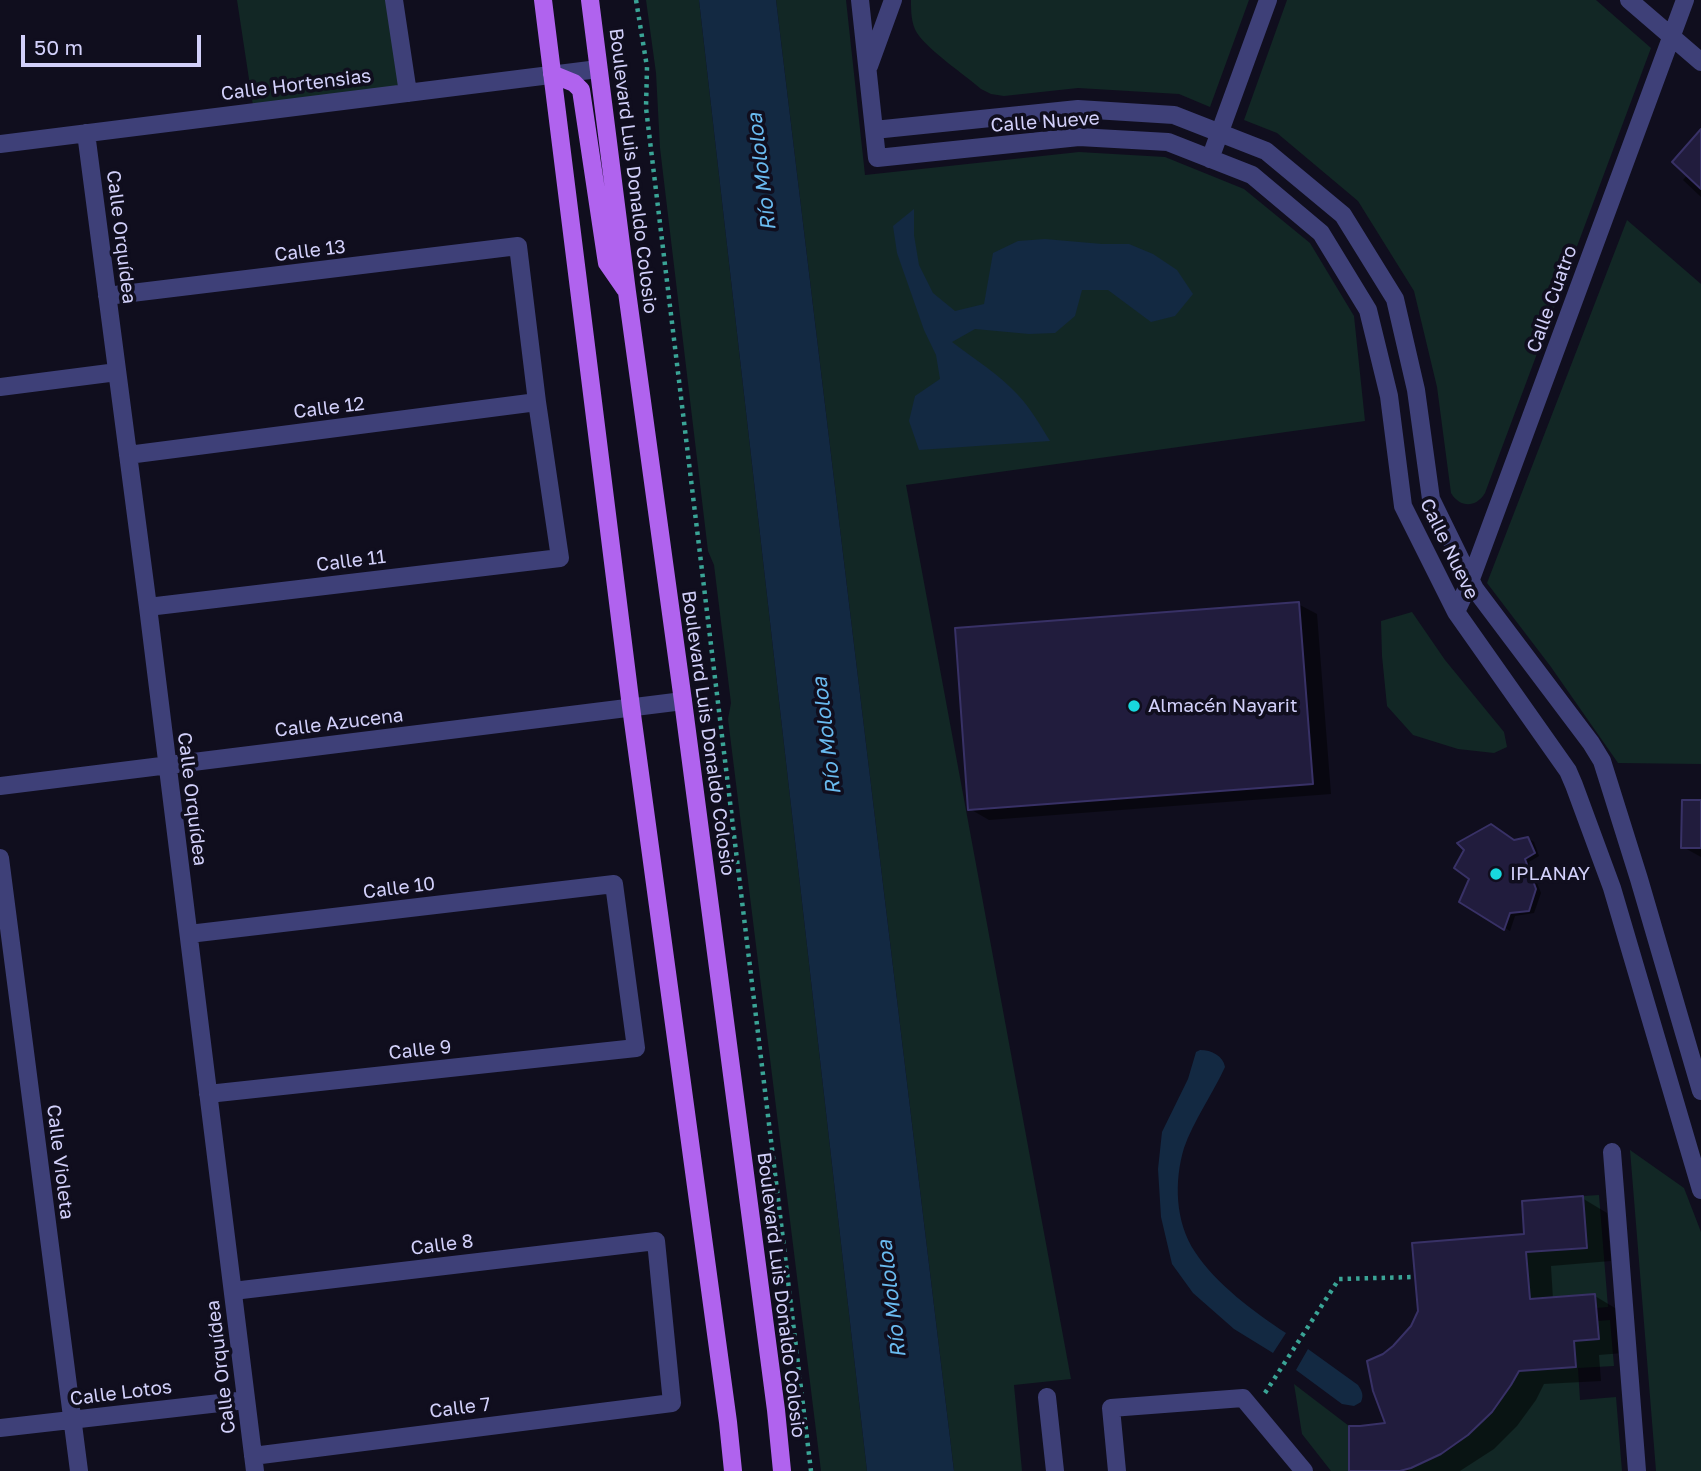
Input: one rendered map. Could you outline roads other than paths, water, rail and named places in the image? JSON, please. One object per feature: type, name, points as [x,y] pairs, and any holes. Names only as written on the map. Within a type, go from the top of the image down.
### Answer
[{"type":"main road","points":[[543,0],[631,707],[723,1380],[733,1471]]},
{"type":"main road","name":"Boulevard Luis Donaldo Colosio","points":[[590,0],[782,1471]]},
{"type":"main road","points":[[552,74],[574,83],[581,90],[607,263],[627,292]]},
{"type":"street","points":[[394,0],[408,93]]},
{"type":"street","points":[[860,0],[874,131]]},
{"type":"street","points":[[867,70],[892,0]]},
{"type":"street","points":[[1210,159],[1268,0]]},
{"type":"street","points":[[1629,0],[1701,62]]},
{"type":"street","name":"Calle Cuatro","points":[[1456,612],[1471,579],[1685,0]]},
{"type":"street","name":"Calle Hortensias","points":[[0,144],[598,69]]},
{"type":"street","name":"Calle Nueve","points":[[1701,1091],[1602,761],[1475,589],[1431,499],[1416,390],[1395,299],[1343,215],[1266,151],[1174,115],[1078,109],[874,131],[877,158],[1079,137],[1168,142],[1252,176],[1321,233],[1368,310],[1389,396],[1403,506],[1456,612],[1569,771],[1612,888],[1701,1190]]},
{"type":"street","name":"Calle Orquídea","points":[[86,133],[148,607],[254,1463]]},
{"type":"street","name":"Calle 13","points":[[107,296],[517,246],[537,401]]},
{"type":"street","points":[[0,387],[117,372]]},
{"type":"street","name":"Calle 12","points":[[128,455],[537,401]]},
{"type":"street","name":"Calle 11","points":[[148,607],[560,558],[537,401]]},
{"type":"street","name":"Calle Azucena","points":[[0,786],[683,701]]},
{"type":"street","name":"Calle Violeta","points":[[0,858],[79,1471]]},
{"type":"street","name":"Calle 10","points":[[189,934],[614,884],[636,1048]]},
{"type":"street","name":"Calle 9","points":[[208,1094],[636,1048]]},
{"type":"street","points":[[1612,1152],[1637,1471]]},
{"type":"street","name":"Calle 8","points":[[233,1291],[656,1241],[672,1403]]},
{"type":"street","points":[[1047,1397],[1055,1471]]},
{"type":"street","points":[[1117,1471],[1111,1408],[1242,1398],[1304,1471]]},
{"type":"street","name":"Calle Lotos","points":[[0,1429],[246,1400]]},
{"type":"street","name":"Calle 7","points":[[254,1463],[672,1403]]},
{"type":"water","name":"Río Mololoa","points":[[699,0],[776,0],[954,1471],[867,1471]]},
{"type":"water","points":[[914,209],[914,235],[919,265],[933,293],[955,311],[984,304],[993,253],[1018,241],[1045,239],[1129,244],[1153,254],[1177,270],[1193,294],[1175,316],[1151,322],[1108,290],[1082,290],[1075,316],[1055,333],[1029,334],[975,329],[952,342],[1011,387],[1050,441],[919,450],[909,421],[915,396],[940,379],[936,355],[924,330],[897,253],[893,226]]},
{"type":"water","points":[[1200,1050],[1216,1054],[1225,1067],[1184,1148],[1178,1187],[1183,1228],[1195,1252],[1213,1275],[1249,1307],[1286,1333],[1273,1353],[1234,1329],[1193,1293],[1172,1264],[1161,1217],[1158,1169],[1162,1132],[1188,1079],[1196,1052]]},
{"type":"water","points":[[1308,1349],[1358,1385],[1362,1393],[1361,1402],[1354,1406],[1342,1404],[1296,1370]]},
{"type":"place","name":"Almacén Nayarit","points":[[1134,706]]},
{"type":"place","name":"IPLANAY","points":[[1496,874]]}]
